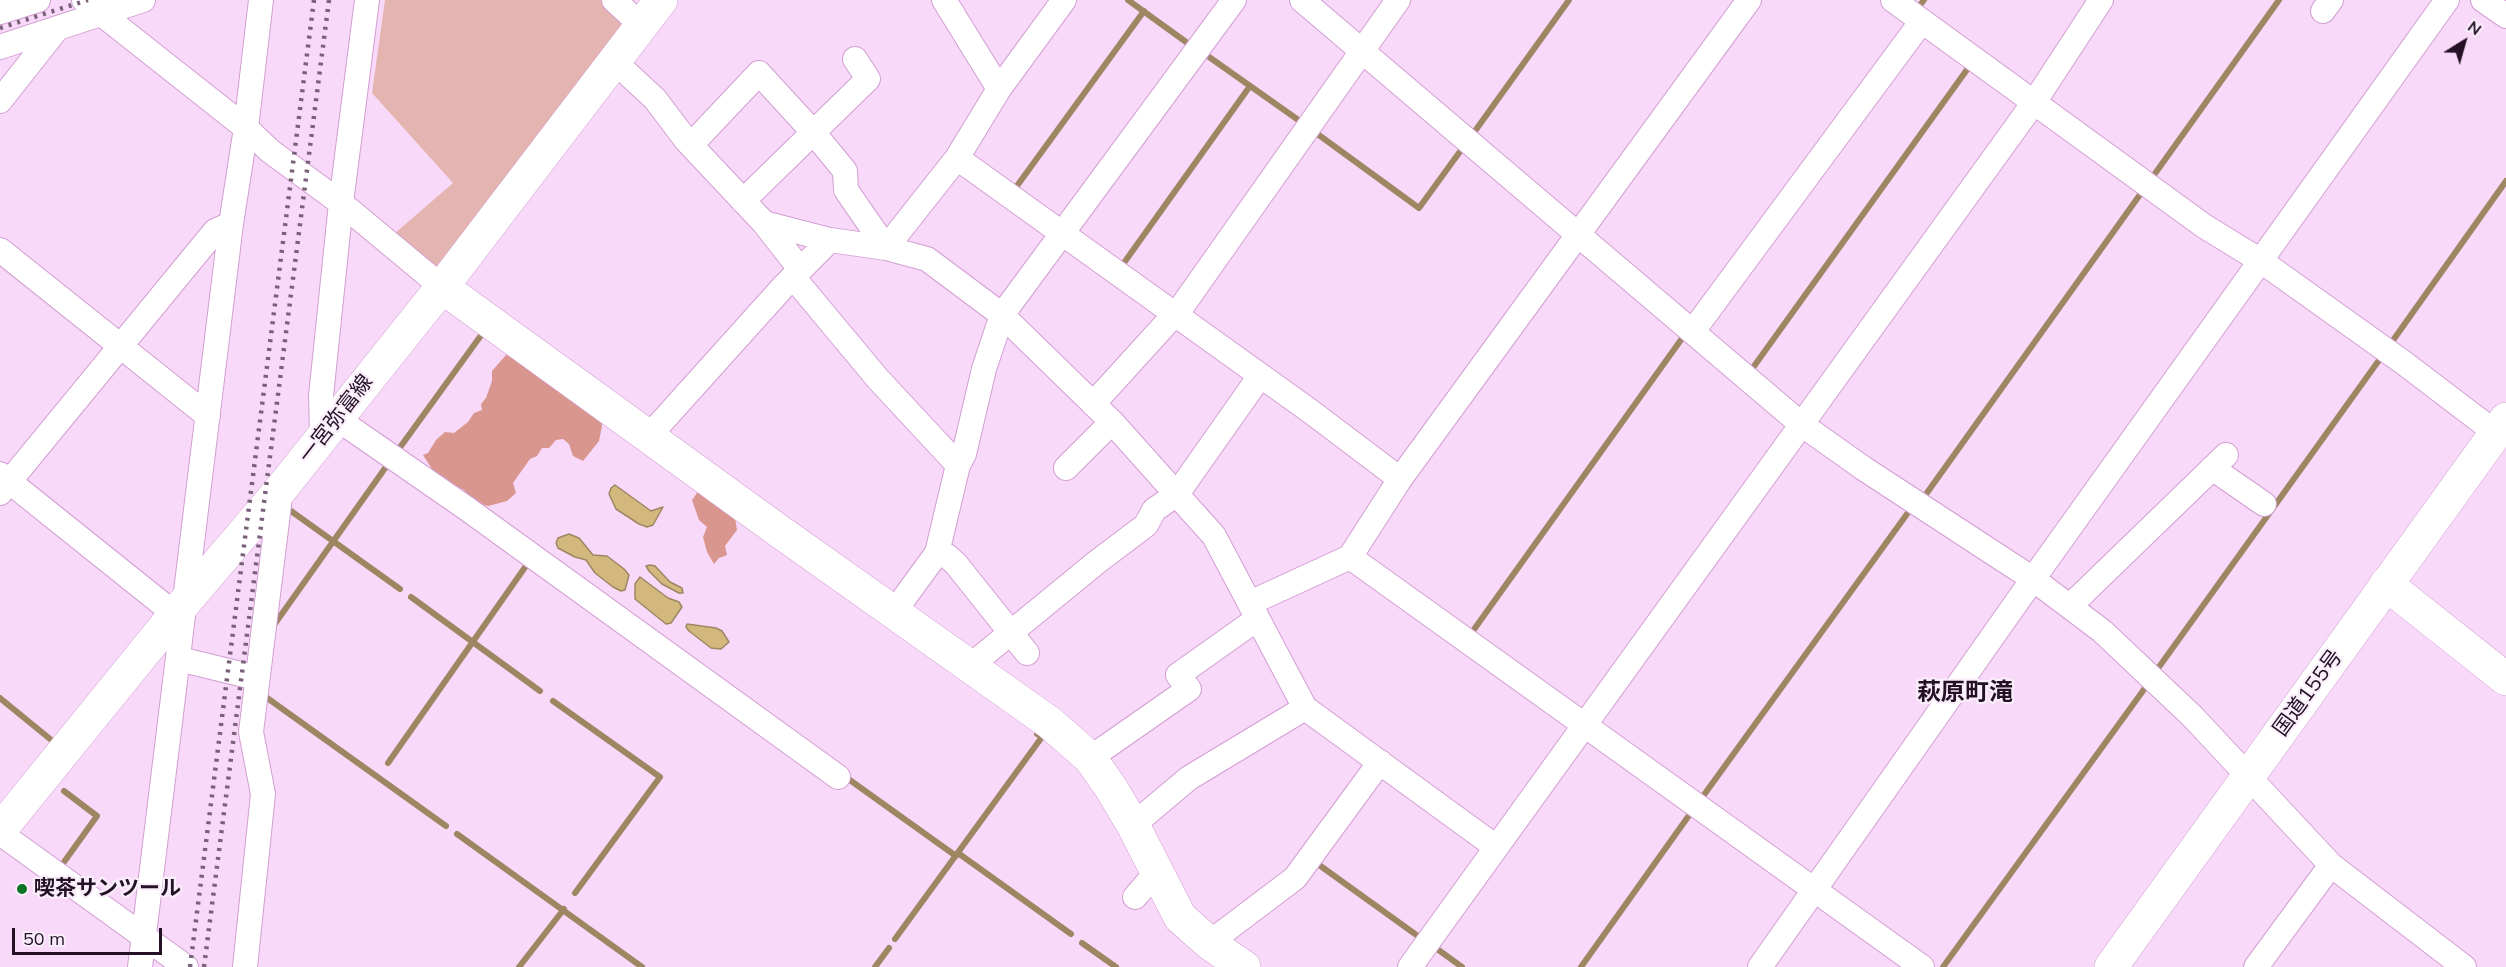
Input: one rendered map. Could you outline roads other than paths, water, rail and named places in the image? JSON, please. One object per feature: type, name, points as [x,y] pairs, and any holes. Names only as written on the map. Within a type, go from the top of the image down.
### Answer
[{"type":"main road","name":"一宮弥富線","points":[[0,831],[180,609],[281,489],[442,287],[661,0]]},
{"type":"main road","points":[[442,287],[1050,723],[1090,759],[1133,825],[1147,887],[1209,943],[1244,967]]},
{"type":"main road","name":"国道155号","points":[[2112,967],[2501,426]]},
{"type":"main road","points":[[2386,584],[2506,679]]},
{"type":"street","points":[[0,12],[38,0]]},
{"type":"street","points":[[0,47],[56,30],[93,7],[143,0]]},
{"type":"street","points":[[140,967],[158,809],[179,659],[180,609],[208,416],[261,0]]},
{"type":"street","points":[[366,0],[341,203],[321,396],[329,427],[466,508],[838,777]]},
{"type":"street","points":[[614,0],[641,25]]},
{"type":"street","points":[[944,0],[999,89]]},
{"type":"street","points":[[886,248],[957,158],[999,89],[1064,0]]},
{"type":"street","points":[[894,612],[937,553],[984,369],[1002,315],[1234,0]]},
{"type":"street","points":[[1302,0],[1801,424],[1863,468],[2033,579],[2102,631],[2193,717],[2247,778],[2331,865],[2464,967]]},
{"type":"street","points":[[1093,404],[1182,305],[1398,0]]},
{"type":"street","points":[[1090,759],[1189,689],[1178,675],[1254,611],[1350,557],[1400,479],[1749,0]]},
{"type":"street","points":[[1893,0],[2204,226],[2261,261],[2501,426]]},
{"type":"street","points":[[1410,967],[2035,101],[2101,0]]},
{"type":"street","points":[[1760,967],[2033,579],[2447,0]]},
{"type":"street","points":[[2483,0],[2506,16]]},
{"type":"street","points":[[93,7],[246,129],[270,151],[341,203],[442,287]]},
{"type":"street","points":[[1693,331],[1922,21]]},
{"type":"street","points":[[0,101],[56,30]]},
{"type":"street","points":[[743,201],[868,79],[855,59]]},
{"type":"street","points":[[614,61],[655,99],[691,145],[764,223],[797,273],[878,379],[958,465]]},
{"type":"street","points":[[691,145],[759,74],[813,132],[845,171],[846,190],[886,248]]},
{"type":"street","points":[[957,158],[1400,479]]},
{"type":"street","points":[[764,223],[830,240],[886,248],[927,259],[1002,315],[1112,422],[1214,536],[1305,708],[1496,847]]},
{"type":"street","points":[[180,609],[3,483],[215,231],[231,224]]},
{"type":"street","points":[[649,436],[797,273],[830,240]]},
{"type":"street","points":[[0,250],[208,416]]},
{"type":"street","points":[[970,666],[1146,525],[1154,510],[1177,494],[1260,376]]},
{"type":"street","points":[[1066,468],[1112,422]]},
{"type":"street","points":[[2070,606],[2219,461],[2264,504]]},
{"type":"street","points":[[245,967],[263,794],[251,732],[281,489]]},
{"type":"street","points":[[937,553],[947,556],[956,564],[1027,653]]},
{"type":"street","points":[[1350,557],[1922,967]]},
{"type":"street","points":[[179,659],[257,678]]},
{"type":"street","points":[[1133,825],[1190,778],[1305,708]]},
{"type":"street","points":[[1209,943],[1295,878],[1380,762]]},
{"type":"street","points":[[0,831],[186,967]]},
{"type":"street","points":[[2256,967],[2331,865]]},
{"type":"street","points":[[122,967],[143,937]]},
{"type":"waterway","points":[[1128,0],[1193,47]]},
{"type":"waterway","points":[[1470,138],[1569,0]]},
{"type":"waterway","points":[[1917,9],[1924,0]]},
{"type":"waterway","points":[[2154,175],[2279,0]]},
{"type":"waterway","points":[[1014,190],[1144,11]]},
{"type":"waterway","points":[[1202,52],[1304,124]]},
{"type":"waterway","points":[[1752,369],[1971,64]]},
{"type":"waterway","points":[[1121,267],[1250,86]]},
{"type":"waterway","points":[[1312,130],[1419,208],[1464,146]]},
{"type":"waterway","points":[[2389,346],[2506,181]]},
{"type":"waterway","points":[[1924,497],[2144,189]]},
{"type":"waterway","points":[[401,446],[482,334]]},
{"type":"waterway","points":[[1470,635],[1683,337]]},
{"type":"waterway","points":[[2159,667],[2382,356]]},
{"type":"waterway","points":[[274,625],[388,464]]},
{"type":"waterway","points":[[291,511],[400,589]]},
{"type":"waterway","points":[[1701,799],[1907,514]]},
{"type":"waterway","points":[[388,763],[528,563]]},
{"type":"waterway","points":[[411,597],[540,691]]},
{"type":"waterway","points":[[1943,967],[2145,688]]},
{"type":"waterway","points":[[263,695],[446,826]]},
{"type":"waterway","points":[[0,698],[55,743]]},
{"type":"waterway","points":[[553,701],[660,777],[575,893]]},
{"type":"waterway","points":[[895,939],[1042,737],[1037,734]]},
{"type":"waterway","points":[[847,778],[956,856]]},
{"type":"waterway","points":[[59,869],[97,816],[64,791]]},
{"type":"waterway","points":[[1581,967],[1690,814]]},
{"type":"waterway","points":[[457,834],[642,967]]},
{"type":"waterway","points":[[958,853],[1071,934]]},
{"type":"waterway","points":[[1315,862],[1422,939]]},
{"type":"waterway","points":[[519,967],[564,909]]},
{"type":"waterway","points":[[1082,943],[1116,967]]},
{"type":"waterway","points":[[1433,946],[1462,967]]},
{"type":"waterway","points":[[875,967],[889,948]]},
{"type":"railway","points":[[0,28],[88,0]]},
{"type":"railway","points":[[190,967],[314,0]]},
{"type":"railway","points":[[204,967],[329,0]]},
{"type":"place","name":"喫茶サンツール","points":[[22,889]]},
{"type":"district","name":"萩原町滝","points":[[1965,693]]}]
